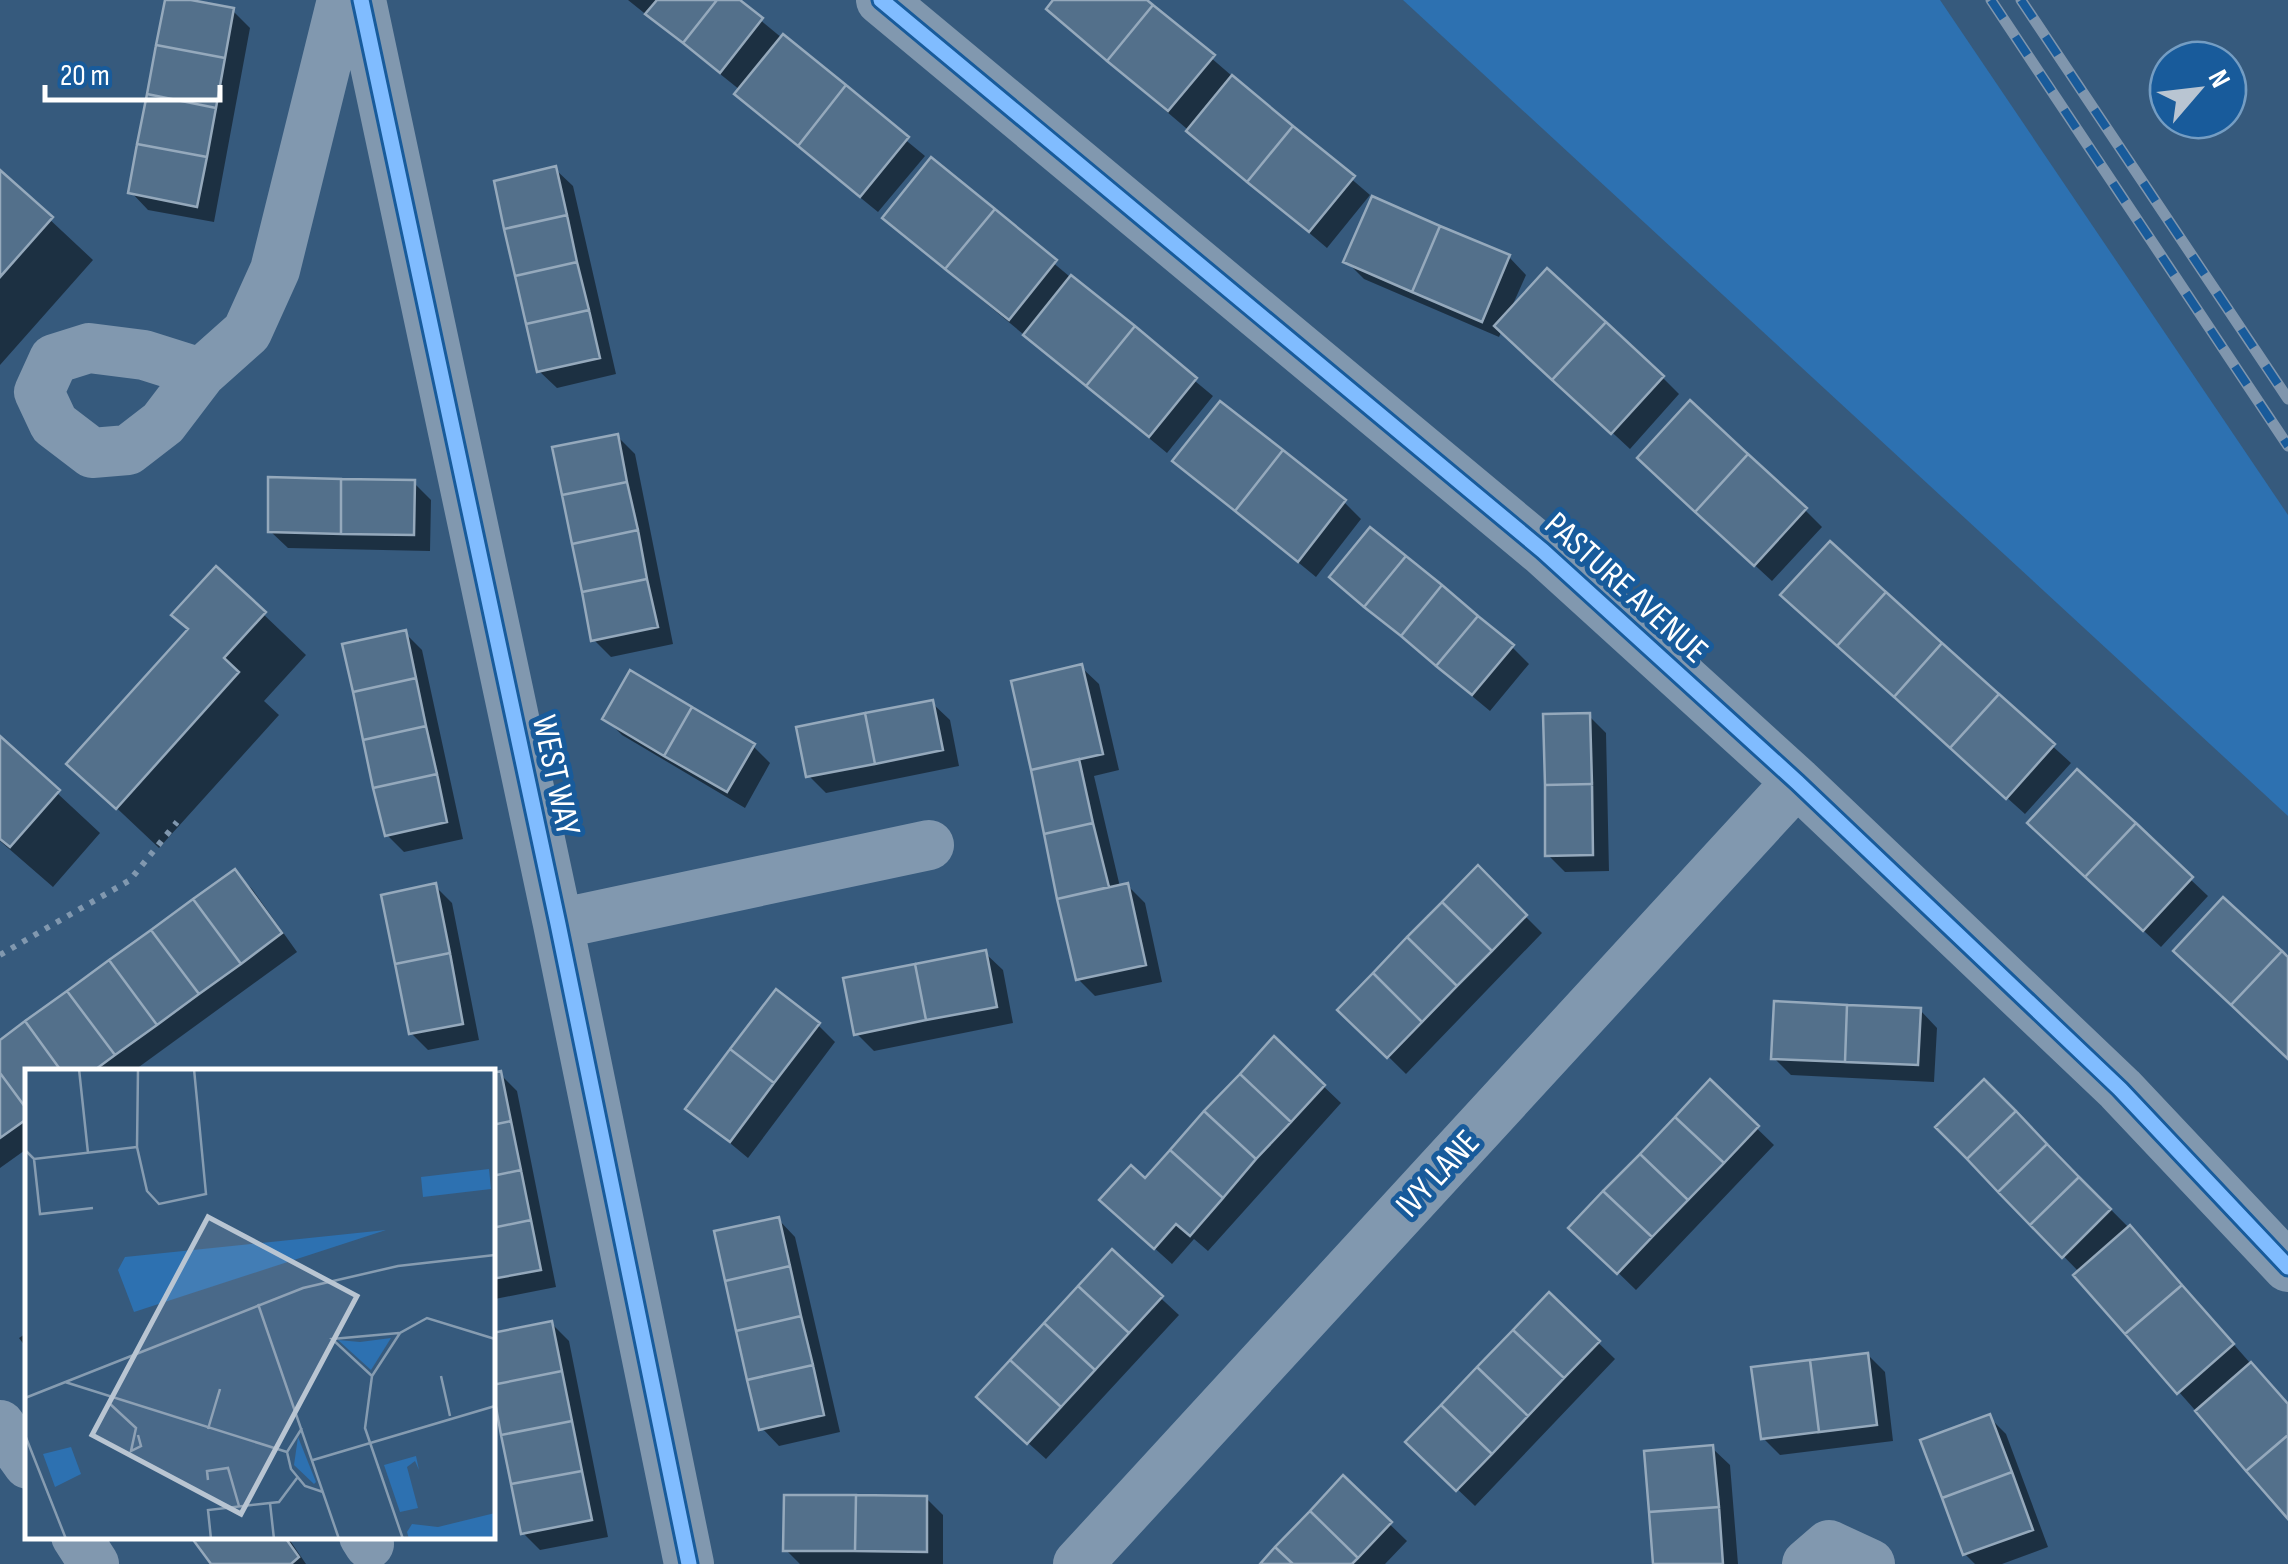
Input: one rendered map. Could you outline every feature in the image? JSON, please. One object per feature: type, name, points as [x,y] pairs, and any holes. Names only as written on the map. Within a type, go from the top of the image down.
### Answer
[{"type":"street","points":[[201,373],[247,332],[274,270],[342,0]]},
{"type":"street","name":"WEST WAY","points":[[361,0],[558,924],[689,1564]]},
{"type":"street","name":"PASTURE AVENUE","points":[[881,0],[1543,550],[1797,782],[2120,1088],[2288,1267]]},
{"type":"street","name":"IVY LANE","points":[[1078,1564],[1797,782]]},
{"type":"street","points":[[558,924],[929,845]]},
{"type":"street","points":[[0,1424],[25,1460]]},
{"type":"street","points":[[78,1539],[94,1564]]},
{"type":"street","points":[[1807,1564],[1829,1545],[1870,1564]]},
{"type":"path","points":[[0,955],[130,880],[177,822]]},
{"type":"shaded area","points":[[1403,0],[1940,0],[2288,515],[2288,816]]},
{"type":"building","points":[[165,0],[234,8],[225,58],[156,45]]},
{"type":"building","points":[[657,0],[717,0],[683,43],[645,14]]},
{"type":"building","points":[[717,0],[740,0],[763,18],[720,73],[683,43]]},
{"type":"building","points":[[1053,0],[1147,0],[1153,5],[1107,61],[1046,9]]},
{"type":"building","points":[[1153,5],[1215,55],[1168,111],[1107,61]]},
{"type":"building","points":[[783,34],[846,85],[798,146],[734,94]]},
{"type":"building","points":[[156,45],[225,58],[216,108],[147,94]]},
{"type":"building","points":[[1232,75],[1293,126],[1247,182],[1186,131]]},
{"type":"building","points":[[846,85],[909,137],[860,197],[798,146]]},
{"type":"building","points":[[147,94],[216,108],[207,157],[137,144]]},
{"type":"building","points":[[1293,126],[1355,176],[1309,232],[1247,182]]},
{"type":"building","points":[[137,144],[207,157],[197,207],[128,193]]},
{"type":"building","points":[[931,157],[995,209],[945,269],[882,218]]},
{"type":"building","points":[[556,166],[567,215],[504,229],[494,181]]},
{"type":"building","points":[[0,170],[53,217],[0,277]]},
{"type":"building","points":[[1372,196],[1440,226],[1412,292],[1343,262]]},
{"type":"building","points":[[995,209],[1057,260],[1009,320],[945,269]]},
{"type":"building","points":[[567,215],[577,262],[515,276],[504,229]]},
{"type":"building","points":[[1440,226],[1510,255],[1482,322],[1412,292]]},
{"type":"building","points":[[577,262],[589,310],[526,324],[515,276]]},
{"type":"building","points":[[1547,268],[1606,322],[1552,380],[1494,326]]},
{"type":"building","points":[[1071,275],[1135,326],[1086,386],[1023,335]]},
{"type":"building","points":[[589,310],[600,358],[537,372],[526,324]]},
{"type":"building","points":[[1606,322],[1664,376],[1611,434],[1552,380]]},
{"type":"building","points":[[1135,326],[1197,378],[1149,437],[1086,386]]},
{"type":"building","points":[[1690,400],[1748,454],[1695,512],[1637,458]]},
{"type":"building","points":[[1220,401],[1283,450],[1235,511],[1172,461]]},
{"type":"building","points":[[618,434],[627,482],[562,495],[552,447]]},
{"type":"building","points":[[1283,450],[1346,500],[1298,562],[1235,511]]},
{"type":"building","points":[[1748,454],[1807,508],[1754,566],[1695,512]]},
{"type":"building","points":[[268,477],[341,479],[341,534],[268,532]]},
{"type":"building","points":[[341,479],[415,480],[414,535],[341,534]]},
{"type":"building","points":[[627,482],[638,530],[572,544],[562,495]]},
{"type":"building","points":[[1370,527],[1406,556],[1364,607],[1329,577]]},
{"type":"building","points":[[638,530],[647,579],[582,592],[572,544]]},
{"type":"building","points":[[1830,541],[1886,592],[1837,646],[1780,595]]},
{"type":"building","points":[[1406,556],[1442,585],[1401,636],[1364,607]]},
{"type":"building","points":[[216,566],[266,612],[224,658],[239,672],[116,809],[66,764],[188,629],[171,615]]},
{"type":"building","points":[[647,579],[658,627],[591,641],[582,592]]},
{"type":"building","points":[[1442,585],[1478,616],[1436,666],[1401,636]]},
{"type":"building","points":[[1886,592],[1942,643],[1894,697],[1837,646]]},
{"type":"building","points":[[1478,616],[1514,645],[1472,695],[1436,666]]},
{"type":"building","points":[[406,630],[416,678],[353,692],[342,644]]},
{"type":"building","points":[[1942,643],[1999,694],[1950,748],[1894,697]]},
{"type":"building","points":[[1082,664],[1103,754],[1031,770],[1011,681]]},
{"type":"building","points":[[630,670],[692,707],[664,756],[602,719]]},
{"type":"building","points":[[416,678],[426,726],[363,740],[353,692]]},
{"type":"building","points":[[1999,694],[2055,744],[2006,799],[1950,748]]},
{"type":"building","points":[[933,700],[943,750],[875,764],[865,713]]},
{"type":"building","points":[[692,707],[755,744],[727,792],[664,756]]},
{"type":"building","points":[[865,713],[875,764],[806,777],[796,727]]},
{"type":"building","points":[[1590,713],[1592,784],[1545,785],[1543,714]]},
{"type":"building","points":[[426,726],[437,774],[373,788],[363,740]]},
{"type":"building","points":[[0,736],[60,790],[10,847],[0,839]]},
{"type":"building","points":[[1079,759],[1093,823],[1044,834],[1031,770]]},
{"type":"building","points":[[2077,769],[2136,823],[2085,877],[2027,823]]},
{"type":"building","points":[[437,774],[447,822],[385,836],[373,788]]},
{"type":"building","points":[[1592,784],[1593,855],[1545,856],[1545,785]]},
{"type":"building","points":[[1093,823],[1109,887],[1057,899],[1044,834]]},
{"type":"building","points":[[2136,823],[2193,877],[2143,931],[2085,877]]},
{"type":"building","points":[[1478,865],[1527,915],[1492,951],[1442,902]]},
{"type":"building","points":[[235,869],[282,933],[241,964],[193,899]]},
{"type":"building","points":[[436,883],[450,953],[395,964],[381,895]]},
{"type":"building","points":[[1128,883],[1146,965],[1076,980],[1057,899]]},
{"type":"building","points":[[2223,897],[2282,951],[2231,1005],[2173,951]]},
{"type":"building","points":[[193,899],[241,964],[199,994],[151,930]]},
{"type":"building","points":[[1442,902],[1492,951],[1457,986],[1407,937]]},
{"type":"building","points":[[151,930],[199,994],[157,1025],[109,960]]},
{"type":"building","points":[[1407,937],[1457,986],[1422,1022],[1373,973]]},
{"type":"building","points":[[986,950],[997,1007],[926,1020],[915,964]]},
{"type":"building","points":[[2282,951],[2288,957],[2288,1059],[2231,1005]]},
{"type":"building","points":[[450,953],[463,1024],[409,1034],[395,964]]},
{"type":"building","points":[[109,960],[157,1025],[115,1055],[67,991]]},
{"type":"building","points":[[915,964],[926,1020],[854,1035],[843,978]]},
{"type":"building","points":[[1373,973],[1422,1022],[1387,1058],[1337,1010]]},
{"type":"building","points":[[776,989],[820,1023],[774,1083],[730,1049]]},
{"type":"building","points":[[67,991],[115,1055],[96,1069],[60,1069],[25,1021]]},
{"type":"building","points":[[1774,1001],[1847,1005],[1845,1062],[1771,1059]]},
{"type":"building","points":[[1847,1005],[1921,1008],[1918,1065],[1845,1062]]},
{"type":"building","points":[[25,1021],[60,1069],[25,1069],[25,1107],[0,1073],[0,1040]]},
{"type":"building","points":[[1274,1036],[1325,1085],[1291,1122],[1240,1074]]},
{"type":"building","points":[[730,1049],[774,1083],[730,1142],[685,1109]]},
{"type":"building","points":[[501,1071],[511,1121],[495,1124],[495,1072]]},
{"type":"building","points":[[0,1073],[25,1107],[25,1120],[0,1138]]},
{"type":"building","points":[[1240,1074],[1291,1122],[1256,1159],[1204,1111]]},
{"type":"building","points":[[1710,1079],[1759,1126],[1724,1163],[1675,1117]]},
{"type":"building","points":[[1984,1079],[2016,1111],[1967,1159],[1935,1127]]},
{"type":"building","points":[[1204,1111],[1256,1159],[1223,1198],[1170,1150]]},
{"type":"building","points":[[2016,1111],[2047,1144],[1998,1192],[1967,1159]]},
{"type":"building","points":[[1675,1117],[1724,1163],[1688,1200],[1640,1154]]},
{"type":"building","points":[[511,1121],[521,1170],[495,1175],[495,1124]]},
{"type":"building","points":[[2047,1144],[2079,1177],[2030,1225],[1998,1192]]},
{"type":"building","points":[[1170,1150],[1223,1198],[1190,1236],[1176,1224],[1154,1249],[1099,1200],[1131,1165],[1145,1178]]},
{"type":"building","points":[[1640,1154],[1688,1200],[1652,1237],[1603,1191]]},
{"type":"building","points":[[521,1170],[531,1220],[495,1227],[495,1175]]},
{"type":"building","points":[[2079,1177],[2111,1209],[2062,1258],[2030,1225]]},
{"type":"building","points":[[1603,1191],[1652,1237],[1617,1274],[1568,1228]]},
{"type":"building","points":[[779,1217],[790,1266],[725,1281],[714,1231]]},
{"type":"building","points":[[531,1220],[541,1270],[495,1278],[495,1227]]},
{"type":"building","points":[[2130,1225],[2182,1285],[2125,1334],[2073,1275]]},
{"type":"building","points":[[1112,1249],[1163,1296],[1129,1333],[1078,1286]]},
{"type":"building","points":[[790,1266],[801,1316],[736,1331],[725,1281]]},
{"type":"building","points":[[2182,1285],[2234,1344],[2177,1394],[2125,1334]]},
{"type":"building","points":[[1078,1286],[1129,1333],[1095,1370],[1044,1323]]},
{"type":"building","points":[[1549,1292],[1600,1341],[1564,1378],[1513,1330]]},
{"type":"building","points":[[801,1316],[813,1365],[747,1380],[736,1331]]},
{"type":"building","points":[[552,1321],[562,1371],[495,1384],[495,1332]]},
{"type":"building","points":[[1044,1323],[1095,1370],[1061,1407],[1010,1360]]},
{"type":"building","points":[[1513,1330],[1564,1378],[1528,1416],[1477,1367]]},
{"type":"building","points":[[1868,1353],[1877,1425],[1819,1432],[1810,1360]]},
{"type":"building","points":[[1010,1360],[1061,1407],[1027,1444],[976,1397]]},
{"type":"building","points":[[1810,1360],[1819,1432],[1761,1439],[1751,1367]]},
{"type":"building","points":[[2251,1362],[2288,1404],[2288,1435],[2246,1471],[2195,1411]]},
{"type":"building","points":[[813,1365],[824,1415],[759,1430],[747,1380]]},
{"type":"building","points":[[1477,1367],[1528,1416],[1492,1454],[1441,1405]]},
{"type":"building","points":[[562,1371],[572,1421],[501,1435],[495,1384]]},
{"type":"building","points":[[1441,1405],[1492,1454],[1456,1491],[1405,1442]]},
{"type":"building","points":[[1990,1414],[2012,1472],[1942,1498],[1920,1440]]},
{"type":"building","points":[[572,1421],[582,1471],[511,1484],[501,1435]]},
{"type":"building","points":[[2288,1435],[2288,1519],[2246,1471]]},
{"type":"building","points":[[1713,1445],[1719,1507],[1649,1512],[1644,1451]]},
{"type":"building","points":[[582,1471],[592,1520],[521,1534],[511,1484]]},
{"type":"building","points":[[2012,1472],[2033,1530],[1963,1555],[1942,1498]]},
{"type":"building","points":[[1343,1475],[1392,1522],[1358,1558],[1310,1511]]},
{"type":"building","points":[[784,1495],[856,1495],[855,1551],[783,1551]]},
{"type":"building","points":[[856,1495],[927,1496],[927,1552],[855,1551]]},
{"type":"building","points":[[1719,1507],[1723,1564],[1653,1564],[1649,1512]]},
{"type":"building","points":[[1310,1511],[1358,1558],[1352,1564],[1293,1564],[1275,1547]]},
{"type":"building","points":[[286,1539],[299,1557],[291,1564],[211,1564],[194,1541]]},
{"type":"building","points":[[1275,1547],[1293,1564],[1260,1564]]},
{"type":"railway","points":[[1991,0],[2288,446]]},
{"type":"railway","points":[[2021,0],[2288,399]]},
{"type":"cycle path","points":[[361,0],[558,924],[689,1564]]},
{"type":"cycle path","points":[[881,0],[1543,551],[1797,782],[2120,1089],[2288,1267]]}]
